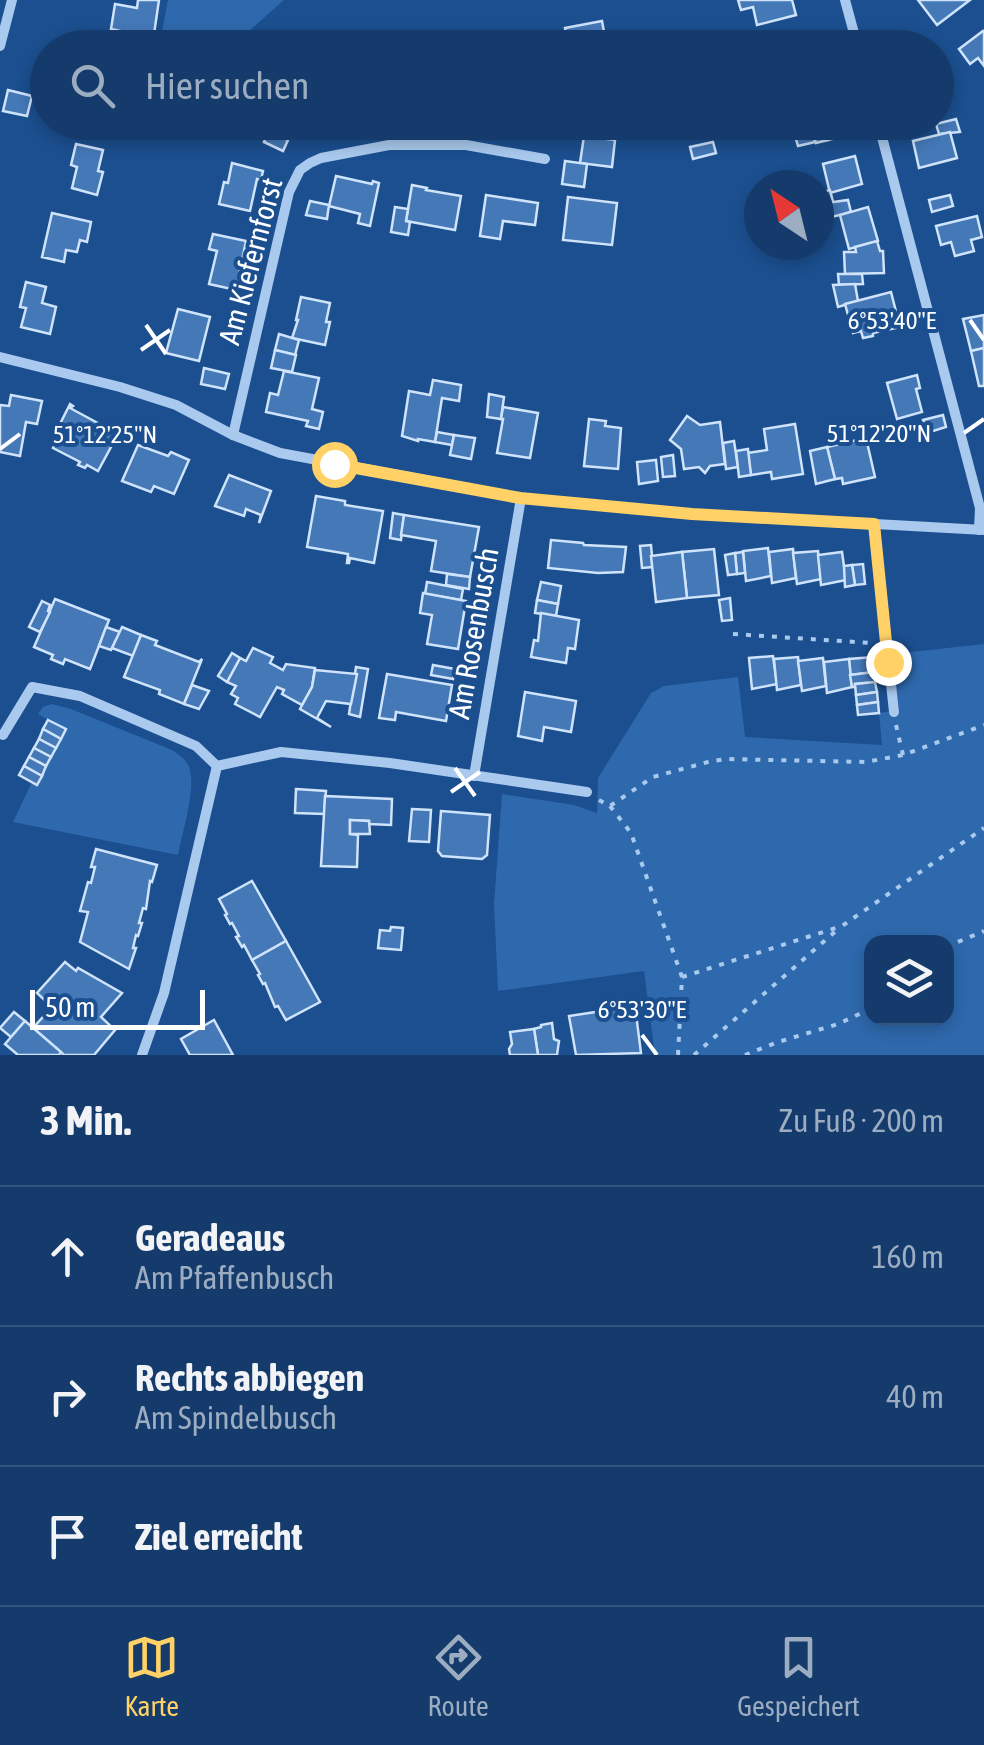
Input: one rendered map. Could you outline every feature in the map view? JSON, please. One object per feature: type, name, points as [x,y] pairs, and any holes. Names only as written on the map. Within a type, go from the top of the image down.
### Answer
[{"type":"street","points":[[0,46],[12,0]]},
{"type":"street","points":[[845,0],[853,30]]},
{"type":"street","points":[[0,357],[176,405],[280,453],[520,498],[692,514],[982,530],[980,508],[883,140]]},
{"type":"street","name":"Am Kiefernforst","points":[[233,434],[289,192],[300,170],[321,158],[389,145],[466,145],[545,160]]},
{"type":"street","name":"Am Rosenbusch","points":[[474,776],[520,498]]},
{"type":"street","points":[[874,524],[894,712]]},
{"type":"street","points":[[3,736],[32,687],[80,696],[196,746],[217,766]]},
{"type":"street","points":[[217,766],[282,752],[390,763],[586,792]]},
{"type":"street","points":[[142,1055],[164,994],[217,766]]},
{"type":"path","points":[[733,634],[886,642]]},
{"type":"path","points":[[894,712],[903,755]]},
{"type":"path","points":[[610,806],[653,777],[708,762],[866,762],[903,755],[984,725]]},
{"type":"path","points":[[586,792],[610,806],[630,834],[682,977],[678,1055]]},
{"type":"path","points":[[694,1055],[842,926],[984,828]]},
{"type":"path","points":[[682,977],[842,926]]},
{"type":"path","points":[[954,944],[984,931]]},
{"type":"path","points":[[744,1055],[864,1012]]},
{"type":"shaded area","points":[[168,0],[284,0],[250,30],[162,30]]},
{"type":"shaded area","points":[[984,644],[984,1055],[655,1055],[644,971],[498,991],[494,904],[502,794],[574,805],[597,813],[598,778],[651,693],[664,686],[738,677],[745,737],[882,745],[879,713],[899,710],[893,654]]},
{"type":"shaded area","points":[[52,704],[172,750],[186,762],[191,786],[178,855],[13,822],[32,782],[37,784],[65,730],[38,714]]},
{"type":"building","points":[[138,0],[159,0],[155,30],[111,29],[115,4],[137,8]]},
{"type":"building","points":[[738,0],[792,0],[796,15],[757,25],[753,7],[741,10]]},
{"type":"building","points":[[918,0],[970,0],[937,25]]},
{"type":"building","points":[[602,21],[604,30],[565,30]]},
{"type":"building","points":[[983,31],[984,66],[978,58],[970,64],[959,49]]},
{"type":"building","points":[[8,90],[30,96],[27,116],[3,111]]},
{"type":"building","points":[[265,140],[288,140],[283,151]]},
{"type":"building","points":[[583,140],[615,140],[612,167],[580,163]]},
{"type":"building","points":[[796,140],[814,140],[815,142],[798,146]]},
{"type":"building","points":[[952,140],[957,158],[919,168],[913,141]]},
{"type":"building","points":[[713,142],[716,153],[693,159],[690,147]]},
{"type":"building","points":[[76,144],[103,150],[97,195],[72,188],[77,167],[71,165]]},
{"type":"building","points":[[855,156],[862,184],[834,192],[834,170],[824,170],[823,164]]},
{"type":"building","points":[[565,161],[587,164],[584,187],[562,184]]},
{"type":"building","points":[[232,163],[263,171],[261,180],[257,179],[250,211],[219,204]]},
{"type":"building","points":[[336,176],[379,183],[370,226],[358,223],[360,214],[329,206]]},
{"type":"building","points":[[412,185],[461,196],[455,230],[406,221]]},
{"type":"building","points":[[486,195],[538,203],[535,225],[503,221],[500,239],[480,236]]},
{"type":"building","points":[[950,195],[953,206],[932,212],[929,200]]},
{"type":"building","points":[[568,197],[617,203],[612,245],[563,240]]},
{"type":"building","points":[[848,200],[851,212],[834,216],[834,202]]},
{"type":"building","points":[[310,201],[329,205],[327,219],[306,215]]},
{"type":"building","points":[[395,207],[408,209],[408,235],[391,232]]},
{"type":"building","points":[[868,207],[878,241],[849,249],[840,215]]},
{"type":"building","points":[[52,213],[91,222],[87,242],[80,240],[77,252],[66,250],[64,262],[42,257]]},
{"type":"building","points":[[977,216],[982,237],[971,240],[974,251],[955,256],[951,242],[941,245],[936,226]]},
{"type":"building","points":[[213,234],[246,241],[236,290],[209,284],[217,251],[209,249]]},
{"type":"building","points":[[877,241],[883,251],[884,273],[845,274],[844,252],[856,252],[855,247]]},
{"type":"building","points":[[838,274],[862,274],[863,284],[839,285]]},
{"type":"building","points":[[26,282],[46,287],[42,303],[56,307],[50,334],[21,327],[26,308],[20,307]]},
{"type":"building","points":[[855,284],[858,301],[838,307],[833,285]]},
{"type":"building","points":[[891,292],[900,327],[863,338],[861,331],[853,333],[845,304]]},
{"type":"building","points":[[301,297],[330,303],[325,345],[292,338]]},
{"type":"building","points":[[178,309],[210,317],[199,361],[166,353]]},
{"type":"building","points":[[984,315],[984,348],[971,351],[963,319]]},
{"type":"building","points":[[279,334],[299,340],[295,355],[275,350]]},
{"type":"building","points":[[984,348],[984,386],[979,386],[971,351]]},
{"type":"building","points":[[275,350],[296,355],[292,372],[271,368]]},
{"type":"building","points":[[204,368],[229,374],[225,389],[201,384]]},
{"type":"building","points":[[284,371],[319,378],[312,409],[323,412],[319,429],[306,426],[308,421],[266,412],[270,393],[278,395]]},
{"type":"building","points":[[917,375],[922,412],[897,419],[887,383]]},
{"type":"building","points":[[433,380],[461,385],[459,401],[442,398],[435,442],[402,436],[409,391],[430,395]]},
{"type":"building","points":[[489,394],[504,397],[501,419],[487,417]]},
{"type":"building","points":[[11,395],[42,401],[37,424],[26,422],[20,456],[0,452],[0,405],[9,406]]},
{"type":"building","points":[[70,404],[70,408],[118,434],[98,471],[78,465],[80,462],[53,448]]},
{"type":"building","points":[[503,407],[538,413],[530,458],[497,453]]},
{"type":"building","points":[[943,415],[946,427],[927,433],[923,420]]},
{"type":"building","points":[[687,416],[700,425],[720,422],[725,464],[710,466],[705,473],[699,467],[684,469],[681,449],[670,440]]},
{"type":"building","points":[[589,419],[621,428],[618,469],[584,466]]},
{"type":"building","points":[[795,424],[803,474],[772,479],[771,472],[751,475],[747,453],[767,450],[764,429]]},
{"type":"building","points":[[437,432],[454,435],[452,445],[435,442]]},
{"type":"building","points":[[454,435],[475,438],[471,459],[450,455]]},
{"type":"building","points":[[866,438],[875,477],[843,484],[842,478],[835,479],[827,447]]},
{"type":"building","points":[[734,441],[738,467],[726,469],[723,443]]},
{"type":"building","points":[[138,445],[189,460],[174,494],[154,486],[151,492],[122,481]]},
{"type":"building","points":[[827,447],[835,479],[816,484],[810,451]]},
{"type":"building","points":[[748,449],[751,475],[739,477],[736,451]]},
{"type":"building","points":[[673,455],[675,476],[663,477],[661,457]]},
{"type":"building","points":[[656,460],[658,481],[639,484],[637,462]]},
{"type":"building","points":[[229,475],[271,491],[259,523],[261,515],[246,509],[244,516],[215,506]]},
{"type":"building","points":[[316,496],[383,511],[374,563],[350,558],[347,563],[348,554],[307,547]]},
{"type":"building","points":[[393,513],[404,515],[401,540],[390,538]]},
{"type":"building","points":[[404,515],[479,527],[470,577],[431,571],[436,541],[401,535]]},
{"type":"building","points":[[551,540],[626,547],[623,572],[548,568]]},
{"type":"building","points":[[651,545],[653,567],[642,568],[640,546]]},
{"type":"building","points":[[768,548],[771,576],[746,581],[743,551]]},
{"type":"building","points":[[714,549],[719,595],[687,598],[682,552]]},
{"type":"building","points":[[793,549],[796,578],[772,583],[769,552]]},
{"type":"building","points":[[818,551],[821,579],[797,584],[793,553]]},
{"type":"building","points":[[682,552],[687,598],[656,602],[651,556]]},
{"type":"building","points":[[743,552],[745,573],[737,574],[735,553]]},
{"type":"building","points":[[842,552],[846,580],[821,585],[818,555]]},
{"type":"building","points":[[735,553],[737,574],[728,575],[725,555]]},
{"type":"building","points":[[863,564],[865,584],[855,585],[852,565]]},
{"type":"building","points":[[852,565],[855,585],[845,587],[844,566]]},
{"type":"building","points":[[447,574],[470,577],[469,589],[446,585]]},
{"type":"building","points":[[427,582],[463,589],[461,600],[425,594]]},
{"type":"building","points":[[541,582],[561,586],[558,604],[537,600]]},
{"type":"building","points":[[423,593],[466,601],[458,649],[427,644],[432,615],[420,613]]},
{"type":"building","points":[[730,598],[732,620],[722,621],[719,600]]},
{"type":"building","points":[[55,599],[109,620],[90,669],[65,659],[63,664],[34,647]]},
{"type":"building","points":[[537,600],[558,604],[556,616],[535,613]]},
{"type":"building","points":[[42,601],[50,605],[50,612],[40,632],[29,627]]},
{"type":"building","points":[[541,613],[579,620],[575,649],[568,648],[566,663],[531,657],[534,640],[538,641]]},
{"type":"building","points":[[106,627],[120,632],[111,650],[99,646]]},
{"type":"building","points":[[122,627],[141,635],[133,656],[112,648]]},
{"type":"building","points":[[141,635],[157,641],[155,645],[199,662],[202,659],[184,704],[124,677]]},
{"type":"building","points":[[253,648],[273,657],[270,663],[283,670],[286,664],[315,668],[312,687],[302,705],[277,687],[260,717],[235,704],[238,698],[231,694],[236,686],[227,682],[240,658],[246,661]]},
{"type":"building","points":[[232,653],[240,658],[227,682],[218,676]]},
{"type":"building","points":[[773,656],[777,684],[752,689],[749,658]]},
{"type":"building","points":[[798,657],[801,685],[777,690],[774,659]]},
{"type":"building","points":[[873,657],[874,672],[850,675],[849,659]]},
{"type":"building","points":[[823,658],[826,686],[802,691],[798,661]]},
{"type":"building","points":[[849,659],[852,687],[827,693],[824,662]]},
{"type":"building","points":[[433,665],[455,669],[453,679],[431,675]]},
{"type":"building","points":[[356,667],[368,669],[360,717],[349,714]]},
{"type":"building","points":[[315,670],[357,674],[351,704],[326,701],[317,718],[331,727],[300,709],[312,687]]},
{"type":"building","points":[[874,672],[875,682],[852,687],[850,675]]},
{"type":"building","points":[[387,674],[452,685],[446,721],[396,712],[395,720],[379,718]]},
{"type":"building","points":[[875,682],[877,692],[856,695],[855,684]]},
{"type":"building","points":[[192,685],[209,691],[199,709],[184,704]]},
{"type":"building","points":[[525,692],[576,701],[571,732],[544,727],[542,741],[518,736]]},
{"type":"building","points":[[877,692],[878,702],[857,705],[856,695]]},
{"type":"building","points":[[878,702],[879,713],[858,715],[857,705]]},
{"type":"building","points":[[48,720],[66,729],[61,739],[43,729]]},
{"type":"building","points":[[43,729],[61,739],[56,748],[39,739]]},
{"type":"building","points":[[39,739],[56,748],[51,757],[34,748]]},
{"type":"building","points":[[34,748],[51,757],[46,766],[29,757]]},
{"type":"building","points":[[29,757],[46,766],[42,776],[24,766]]},
{"type":"building","points":[[24,766],[42,776],[37,785],[19,775]]},
{"type":"building","points":[[296,789],[326,791],[324,814],[295,813]]},
{"type":"building","points":[[325,796],[392,799],[391,825],[350,820],[350,834],[358,835],[357,867],[321,866]]},
{"type":"building","points":[[412,809],[431,810],[429,842],[409,841]]},
{"type":"building","points":[[441,811],[490,815],[487,855],[482,859],[442,856],[438,851]]},
{"type":"building","points":[[350,820],[369,821],[370,834],[350,834]]},
{"type":"building","points":[[96,849],[157,865],[129,969],[80,942],[88,912],[80,911],[88,882],[91,883]]},
{"type":"building","points":[[252,881],[286,941],[252,960],[236,937],[239,936],[219,899]]},
{"type":"building","points":[[391,927],[403,928],[401,950],[378,948],[380,930],[390,931]]},
{"type":"building","points":[[286,941],[320,1002],[286,1020],[275,1007],[252,960]]},
{"type":"building","points":[[65,962],[122,993],[101,1017],[115,1030],[94,1055],[64,1055],[33,1028],[52,1007],[37,993]]},
{"type":"building","points":[[635,1006],[641,1053],[576,1055],[569,1016]]},
{"type":"building","points":[[14,1012],[25,1021],[11,1037],[0,1028]]},
{"type":"building","points":[[214,1020],[233,1055],[190,1055],[181,1039]]},
{"type":"building","points":[[25,1021],[61,1052],[59,1055],[18,1055],[5,1044]]},
{"type":"building","points":[[552,1023],[554,1039],[559,1041],[557,1055],[538,1055],[534,1029]]},
{"type":"building","points":[[534,1029],[538,1055],[510,1055],[510,1032]]},
{"type":"route","points":[[334,464],[520,498],[692,514],[874,524],[888,662]]}]
